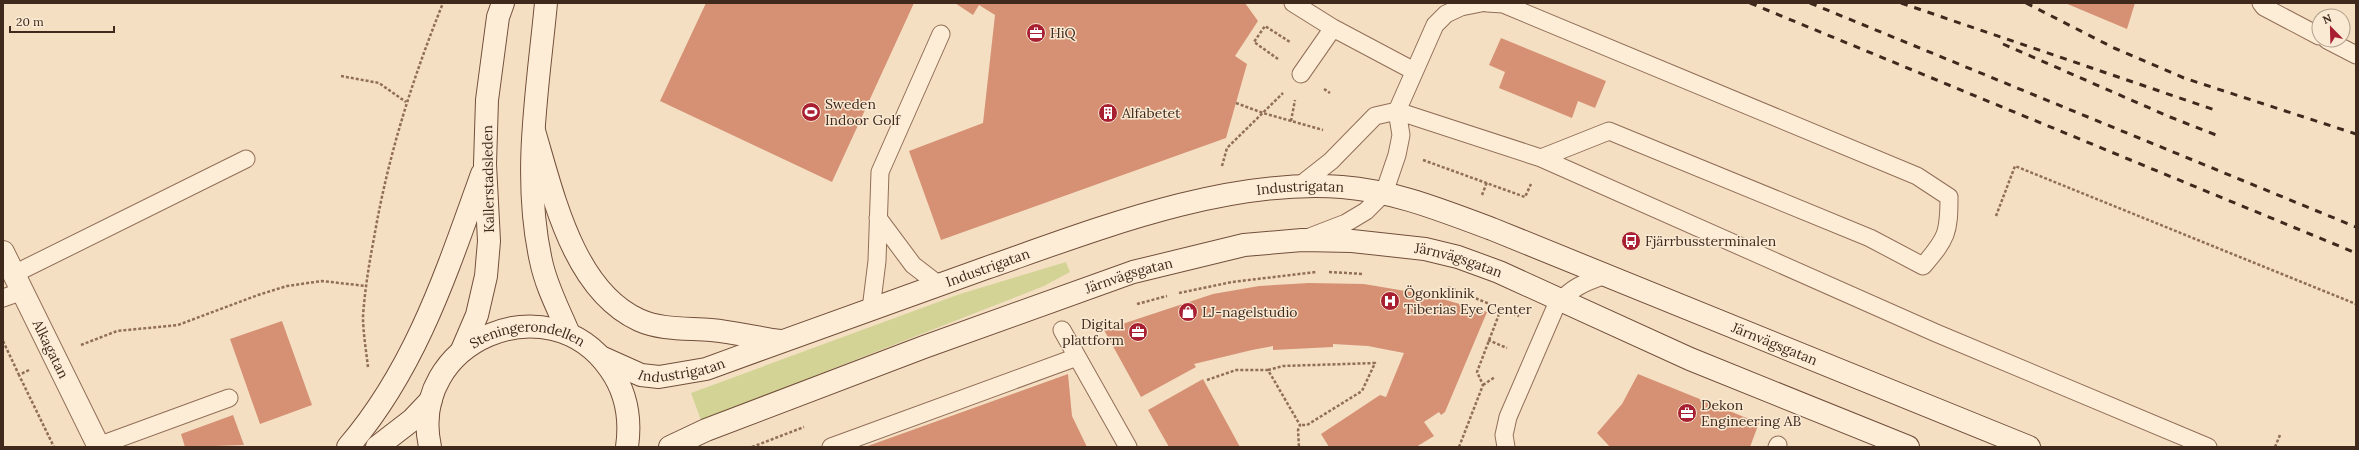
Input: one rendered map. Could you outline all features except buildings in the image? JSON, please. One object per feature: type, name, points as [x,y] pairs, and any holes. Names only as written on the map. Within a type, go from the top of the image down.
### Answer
[{"type":"main road","name":"Kallerstadsleden","points":[[461,351],[478,315],[486,276],[489,241],[485,164],[487,100],[498,16],[503,3]]},
{"type":"main road","points":[[546,3],[534,131],[532,180],[535,230],[541,262],[550,292],[569,334]]},
{"type":"main road","points":[[534,131],[560,217],[573,246],[591,276],[612,301],[639,320],[671,328],[712,330],[781,342]]},
{"type":"main road","points":[[348,447],[385,399],[412,354],[439,293],[485,164]]},
{"type":"main road","name":"Industrigatan","points":[[603,358],[641,375],[659,377],[706,368],[1058,243],[1153,212],[1227,194],[1298,187],[1342,187],[1384,193]]},
{"type":"main road","name":"Järnvägsgatan","points":[[1384,193],[1420,203],[1606,275],[2029,447]]},
{"type":"main road","name":"Järnvägsgatan","points":[[670,447],[713,427],[1133,272],[1191,256],[1244,245],[1302,240],[1352,241],[1425,249],[1499,272],[1690,359],[1908,447]]},
{"type":"main road","name":"Alkagatan","points":[[3,252],[13,288],[54,357],[98,447]]},
{"type":"main road","name":"Steningerondellen","points":[[430,447],[427,419],[431,400],[438,381],[448,365],[461,351],[480,338],[501,329],[524,326],[547,327],[569,334],[587,344],[603,358],[618,380],[627,405],[629,431],[627,447]]},
{"type":"main road","points":[[377,447],[412,420],[431,400]]},
{"type":"lane","points":[[1293,3],[1333,28],[1414,71]]},
{"type":"lane","points":[[1302,240],[1346,223],[1366,211],[1384,193],[1397,155],[1401,136],[1397,111],[1435,25],[1446,14],[1461,7],[1481,3]]},
{"type":"lane","points":[[1488,3],[1503,4],[1917,176],[1949,197],[1949,227],[1939,248],[1923,266],[1870,238],[1608,131],[1541,158]]},
{"type":"lane","points":[[2261,3],[2264,7],[2311,32]]},
{"type":"lane","points":[[1301,74],[1333,28]]},
{"type":"lane","points":[[871,310],[877,261],[880,172],[941,34]]},
{"type":"lane","points":[[2342,48],[2356,55]]},
{"type":"lane","points":[[1298,187],[1331,161],[1375,116],[1397,111],[1541,158],[1936,333],[2208,447]]},
{"type":"lane","points":[[13,288],[246,159]]},
{"type":"lane","points":[[878,218],[913,265],[939,285]]},
{"type":"lane","points":[[1506,447],[1504,435],[1505,426],[1546,326],[1561,299],[1579,285],[1606,275]]},
{"type":"lane","points":[[1062,330],[1128,447]]},
{"type":"lane","points":[[832,447],[1078,357]]},
{"type":"lane","points":[[98,447],[230,398]]},
{"type":"path","points":[[368,370],[363,318],[366,286],[380,204],[394,141],[406,102],[417,68],[442,3]]},
{"type":"path","points":[[1301,74],[1254,42],[1266,26],[1313,58]]},
{"type":"path","points":[[341,76],[379,83],[406,102]]},
{"type":"path","points":[[1221,170],[1227,148],[1281,94]]},
{"type":"path","points":[[1236,103],[1263,113],[1330,131],[1351,141]]},
{"type":"path","points":[[1397,155],[1433,162],[1525,197]]},
{"type":"path","points":[[1996,216],[2015,166],[2356,304]]},
{"type":"path","points":[[1135,305],[1232,282],[1318,272]]},
{"type":"path","points":[[1325,272],[1368,274]]},
{"type":"path","points":[[19,375],[98,337],[117,331],[178,325],[258,295],[287,286],[322,281],[366,286]]},
{"type":"path","points":[[1442,286],[1546,326]]},
{"type":"path","points":[[1458,447],[1483,385],[1477,372],[1501,309]]},
{"type":"path","points":[[1488,340],[1507,348]]},
{"type":"path","points":[[3,341],[54,447]]},
{"type":"path","points":[[1207,380],[1236,370],[1268,370],[1283,366],[1376,363],[1362,391],[1307,425],[1300,425]]},
{"type":"path","points":[[1268,370],[1300,425],[1298,430],[1299,447]]},
{"type":"path","points":[[752,447],[809,424]]},
{"type":"path","points":[[2275,447],[2280,435]]},
{"type":"green space","points":[[1066,262],[1070,272],[1044,286],[701,420],[691,393],[960,294]]},
{"type":"railway","points":[[1750,3],[2356,253]]},
{"type":"railway","points":[[1810,3],[2356,227]]},
{"type":"railway","points":[[1901,3],[2218,111]]},
{"type":"railway","points":[[2026,3],[2114,48],[2184,78],[2356,134]]},
{"type":"railway","points":[[2003,44],[2170,117],[2216,135]]},
{"type":"place","name":"HiQ","points":[[1036,33]]},
{"type":"place","name":"Sweden Indoor Golf","points":[[811,112]]},
{"type":"place","name":"Alfabetet","points":[[1108,113]]},
{"type":"place","name":"Fjärrbussterminalen","points":[[1631,241]]},
{"type":"place","name":"Ögonklinik Tiberias Eye Center","points":[[1390,301]]},
{"type":"place","name":"LJ-nagelstudio","points":[[1188,312]]},
{"type":"place","name":"Digital plattform","points":[[1138,332]]},
{"type":"place","name":"Dekon Engineering AB","points":[[1687,413]]}]
